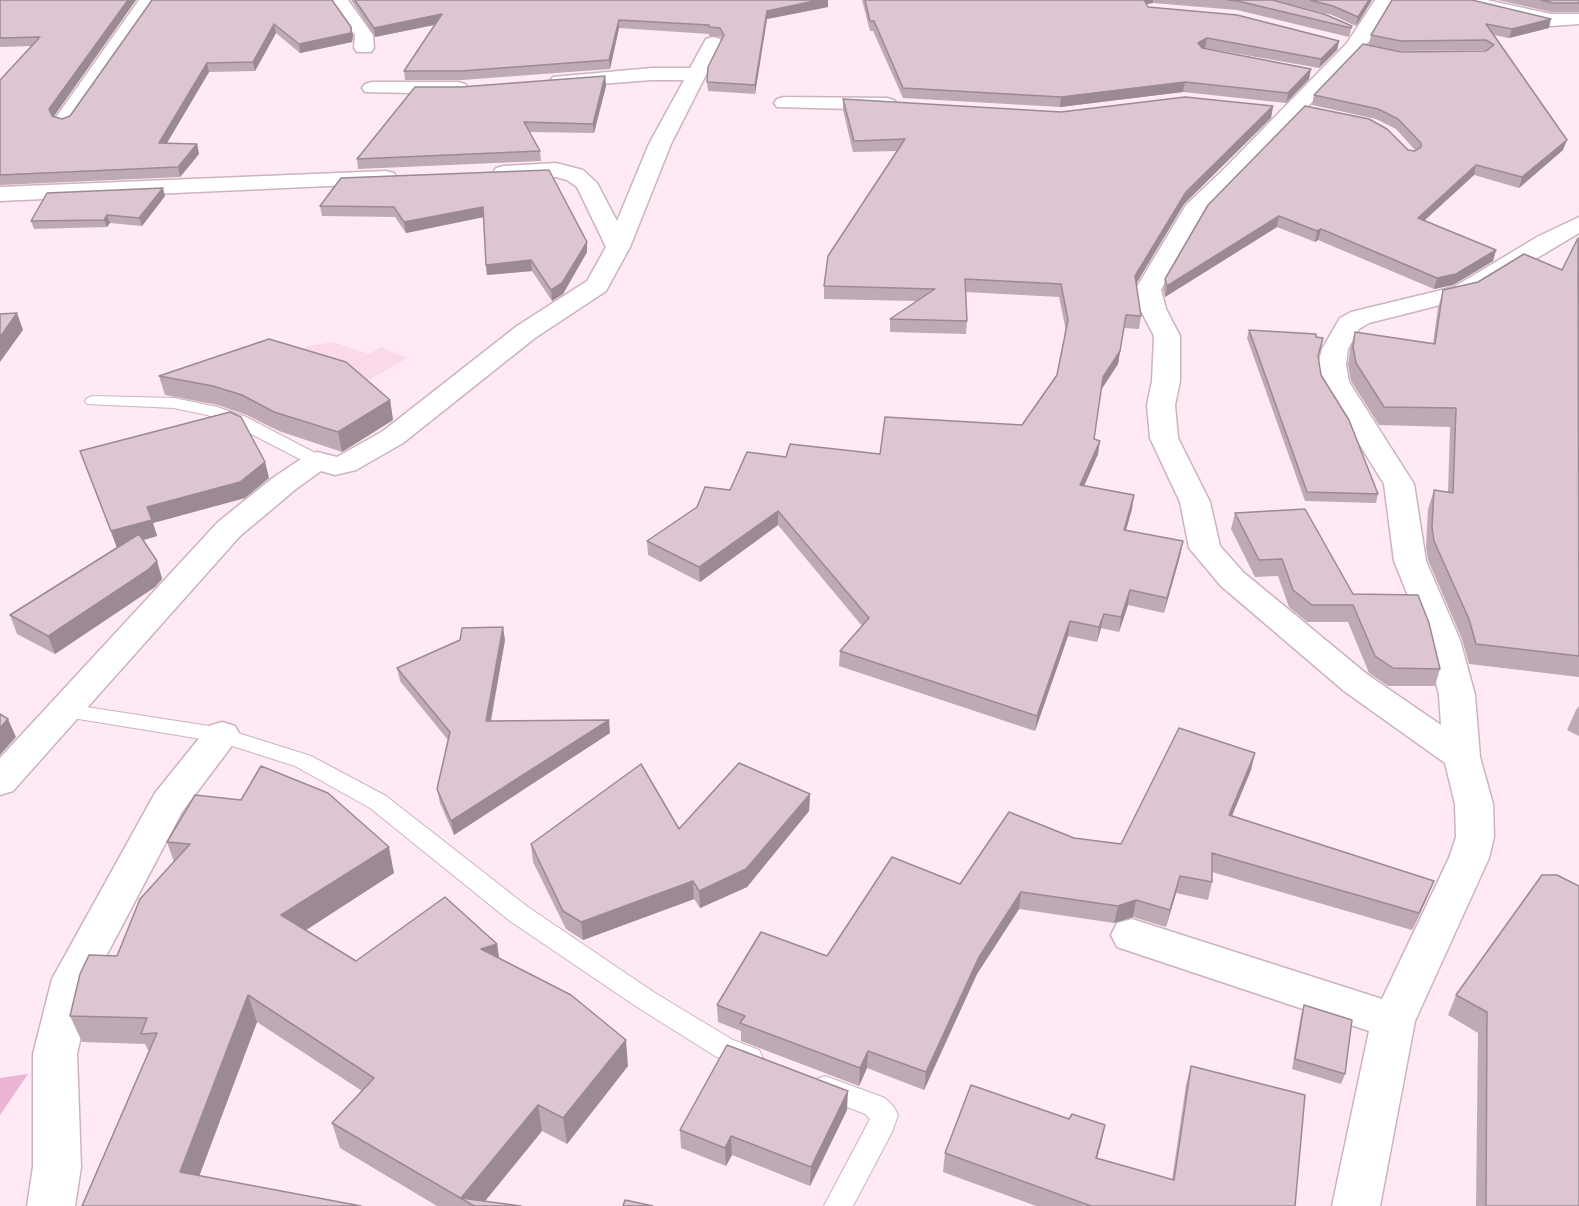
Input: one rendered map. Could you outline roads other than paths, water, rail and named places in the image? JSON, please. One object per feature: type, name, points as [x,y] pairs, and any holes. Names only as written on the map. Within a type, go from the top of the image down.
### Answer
[{"type":"street","points":[[64,120],[148,0]]},
{"type":"street","points":[[339,0],[364,35],[364,48]]},
{"type":"street","points":[[1384,0],[1354,41],[1194,210],[1148,290],[1153,309],[1167,336],[1166,381],[1161,405],[1164,438],[1195,502],[1205,548],[1232,579],[1356,683],[1462,757]]},
{"type":"street","points":[[1464,0],[1551,20],[1579,19]]},
{"type":"street","points":[[0,782],[67,711],[229,529],[285,483],[317,461],[335,466],[346,464],[393,437],[526,332],[597,286],[618,247],[660,144],[713,43]]},
{"type":"street","points":[[545,82],[652,74],[696,74]]},
{"type":"street","points":[[372,88],[474,87]]},
{"type":"street","points":[[784,103],[822,101],[909,106]]},
{"type":"street","points":[[485,173],[556,170],[575,175],[586,183],[618,247]]},
{"type":"street","points":[[0,194],[403,177]]},
{"type":"street","points":[[1356,1206],[1393,1021],[1469,858],[1475,837],[1474,804],[1462,757],[1457,695],[1443,640],[1410,561],[1399,484],[1335,382],[1332,365],[1335,349],[1349,324],[1360,317],[1463,292],[1579,224]]},
{"type":"street","points":[[51,1206],[57,1167],[55,1054],[73,979],[168,803],[222,735]]},
{"type":"street","points":[[1132,935],[1393,1021]]},
{"type":"lane","points":[[93,401],[174,403],[211,411],[240,421],[317,461]]},
{"type":"lane","points":[[67,711],[222,735],[303,761],[378,802],[538,927],[724,1048],[768,1065]]},
{"type":"lane","points":[[800,1077],[875,1106],[884,1115],[882,1124],[838,1206]]}]
